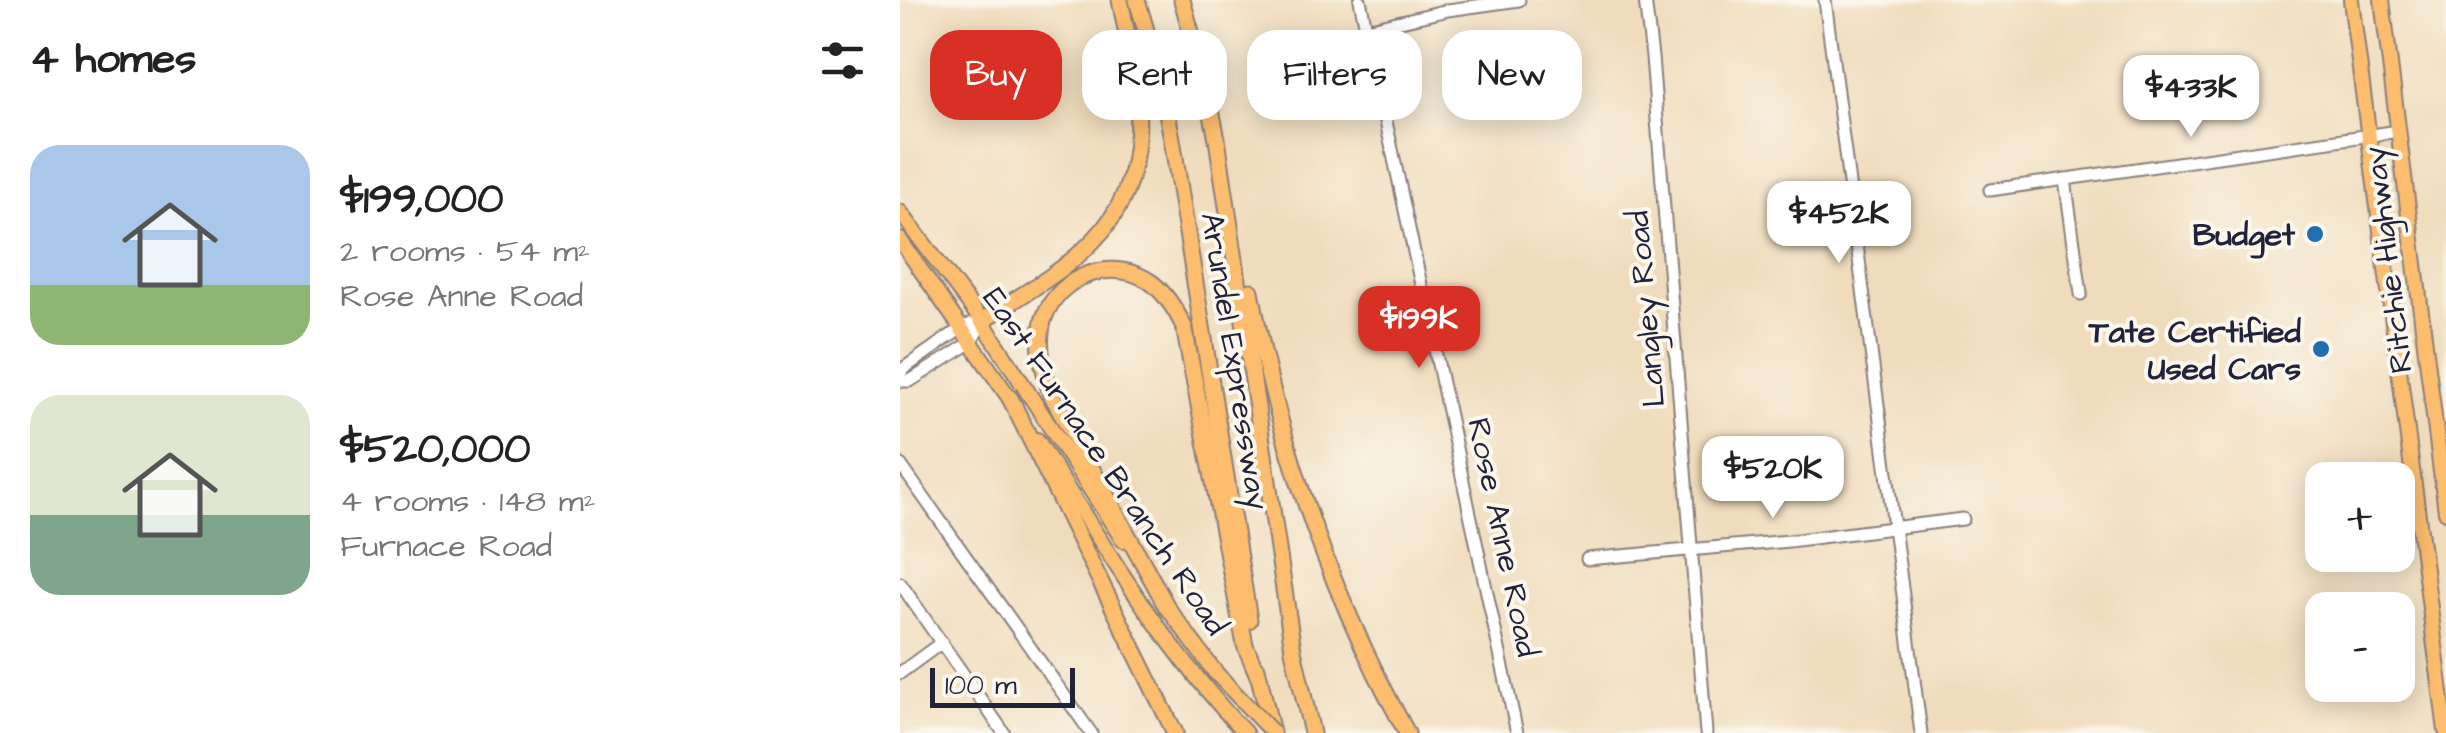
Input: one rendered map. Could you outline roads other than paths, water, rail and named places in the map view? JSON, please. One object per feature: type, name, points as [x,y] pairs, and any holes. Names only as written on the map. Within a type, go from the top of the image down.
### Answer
[{"type":"highway","points":[[982,321],[1092,243],[1112,217],[1130,180],[1140,120],[1120,0]]},
{"type":"highway","name":"Arundel Expressway","points":[[1137,0],[1172,138],[1259,678],[1273,733]]},
{"type":"highway","name":"Arundel Expressway","points":[[1182,0],[1206,85],[1293,650],[1312,733]]},
{"type":"highway","points":[[1230,225],[1242,246],[1272,390],[1319,546],[1374,673],[1407,733]]},
{"type":"highway","points":[[1168,609],[1051,394],[1042,364],[1041,334],[1052,301],[1072,282],[1094,272],[1118,270],[1154,284],[1175,308],[1184,327],[1245,645],[1259,678]]},
{"type":"highway","points":[[1010,398],[1175,733]]},
{"type":"main road","name":"Ritchie Highway","points":[[2351,0],[2446,730]]},
{"type":"main road","name":"Ritchie Highway","points":[[2382,0],[2446,512]]},
{"type":"main road","name":"East Furnace Branch Road","points":[[900,212],[982,321],[1168,609],[1214,672],[1273,733]]},
{"type":"main road","name":"East Furnace Branch Road","points":[[900,240],[1010,398],[1158,629],[1244,733]]},
{"type":"street","name":"Rose Anne Road","points":[[1360,0],[1517,733]]},
{"type":"street","points":[[1367,29],[1448,10],[1519,0]]},
{"type":"street","name":"Langley Road","points":[[1645,0],[1706,733]]},
{"type":"street","points":[[1824,0],[1922,733]]},
{"type":"street","points":[[1990,190],[2399,131]]},
{"type":"street","points":[[2066,180],[2081,294]]},
{"type":"street","points":[[982,321],[972,342],[910,381],[900,378],[903,369],[962,327],[982,321]]},
{"type":"street","points":[[900,464],[1090,733]]},
{"type":"street","points":[[1587,559],[1964,519]]},
{"type":"street","points":[[900,583],[1004,733]]},
{"type":"street","points":[[900,673],[941,643]]},
{"type":"place","name":"Budget","points":[[2315,234]]},
{"type":"place","name":"Tate Certified Used Cars","points":[[2321,349]]}]
